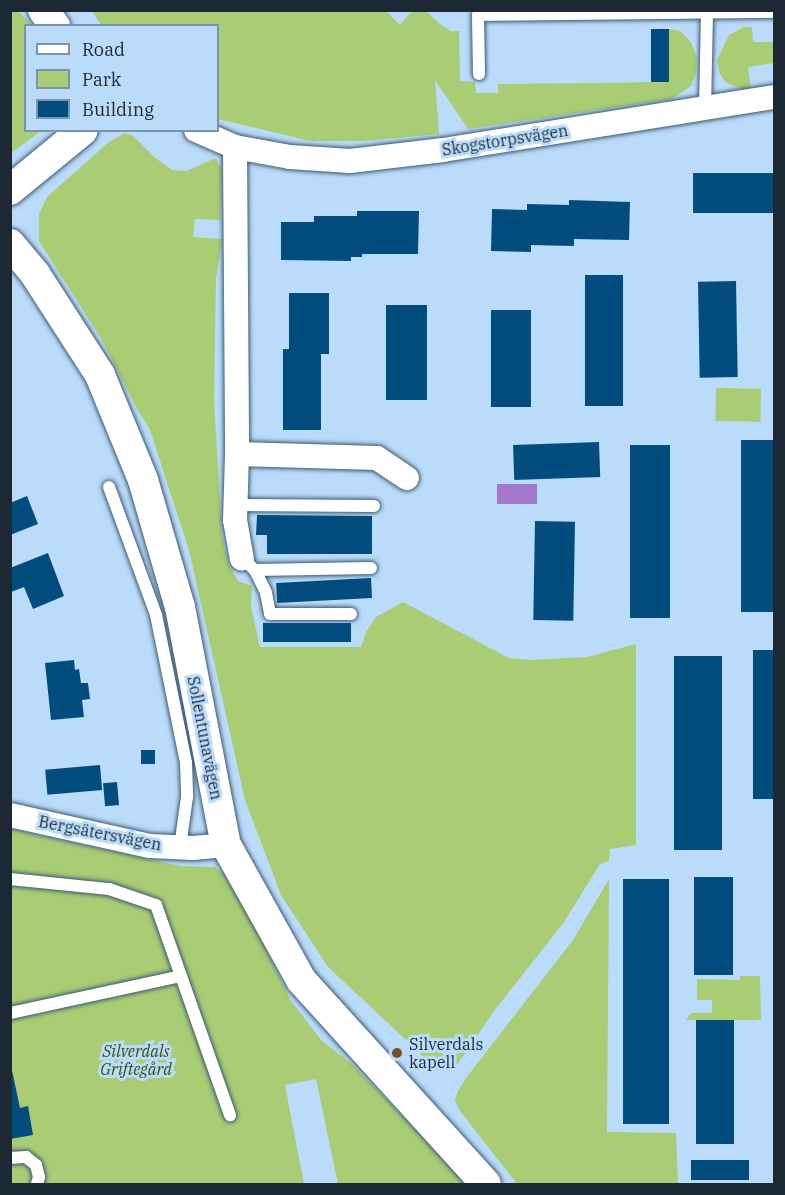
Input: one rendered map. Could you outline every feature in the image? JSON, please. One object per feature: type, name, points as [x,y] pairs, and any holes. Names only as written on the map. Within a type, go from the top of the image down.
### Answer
[{"type":"street","points":[[43,10],[54,24]]},
{"type":"street","name":"Skogstorpsvägen","points":[[201,132],[235,147],[290,157],[350,161],[443,150],[774,97]]},
{"type":"street","points":[[10,190],[81,132]]},
{"type":"street","points":[[235,147],[237,454],[235,520],[248,564]]},
{"type":"street","name":"Sollentunavägen","points":[[10,244],[35,274],[100,375],[143,480],[180,606],[226,844],[301,980],[486,1185]]},
{"type":"street","points":[[237,454],[377,458],[407,478]]},
{"type":"street","name":"Bergsätersvägen","points":[[10,815],[150,846],[226,844]]},
{"type":"lane","points":[[479,74],[478,15],[774,12]]},
{"type":"lane","points":[[705,108],[707,13]]},
{"type":"lane","name":"Sollentunavägen","points":[[109,487],[156,615],[186,763],[187,797],[180,847]]},
{"type":"lane","points":[[236,505],[374,506]]},
{"type":"lane","points":[[248,564],[370,568]]},
{"type":"lane","points":[[248,564],[266,592],[270,614],[351,614]]},
{"type":"lane","points":[[10,879],[109,889],[156,905],[230,1115]]},
{"type":"lane","points":[[10,1013],[181,976]]},
{"type":"lane","points":[[10,1158],[26,1157],[36,1165],[39,1177],[37,1185]]},
{"type":"green space","points":[[11,10],[18,11],[31,24],[24,24],[24,132],[40,132],[11,153]]},
{"type":"green space","points":[[385,10],[400,25],[412,11],[426,11],[441,25],[451,31],[459,31],[460,81],[475,82],[476,93],[498,93],[498,84],[669,82],[669,29],[680,31],[691,42],[697,58],[696,72],[691,86],[672,99],[468,129],[435,80],[439,134],[364,141],[310,141],[219,119],[219,24],[100,24],[92,11]]},
{"type":"green space","points":[[744,27],[752,27],[753,42],[774,42],[774,63],[748,67],[751,89],[744,90],[725,82],[719,72],[717,60],[729,35]]},
{"type":"green space","points":[[125,133],[133,136],[154,157],[172,170],[187,171],[216,159],[222,170],[220,220],[195,219],[193,237],[222,239],[216,279],[214,400],[222,534],[228,563],[238,581],[252,586],[251,606],[260,647],[361,647],[366,632],[376,617],[403,602],[509,658],[532,660],[587,657],[636,644],[636,845],[610,849],[609,861],[600,864],[564,922],[494,1011],[457,1065],[449,1071],[433,1070],[419,1052],[328,967],[281,895],[245,800],[189,550],[150,430],[102,340],[39,241],[39,214],[47,197],[109,142]]},
{"type":"green space","points":[[716,388],[761,389],[760,422],[715,421]]},
{"type":"green space","name":"Silverdals Griftegård","points":[[10,829],[180,866],[215,867],[234,882],[291,1001],[322,1041],[351,1063],[455,1170],[465,1184],[338,1184],[316,1079],[285,1085],[304,1184],[11,1184]]},
{"type":"green space","points":[[609,879],[607,1132],[676,1133],[678,1184],[517,1184],[460,1111],[455,1101],[457,1093],[466,1078],[573,940]]},
{"type":"green space","points":[[740,976],[760,976],[761,1020],[686,1020],[691,1013],[712,1013],[712,1000],[697,1000],[697,979],[740,980]]},
{"type":"shaded area","points":[[497,484],[537,484],[537,504],[497,504]]},
{"type":"building","points":[[651,29],[669,29],[669,82],[651,82]]},
{"type":"building","points":[[693,173],[774,173],[774,213],[693,213]]},
{"type":"building","points":[[569,200],[630,202],[629,240],[574,239],[574,246],[531,245],[531,252],[491,251],[492,209],[527,210],[527,204],[569,205]]},
{"type":"building","points":[[357,211],[419,211],[418,254],[362,254],[362,257],[351,257],[351,261],[281,260],[281,222],[314,222],[314,216],[357,216]]},
{"type":"building","points":[[585,275],[623,275],[623,406],[585,406]]},
{"type":"building","points":[[736,281],[738,377],[700,378],[698,282]]},
{"type":"building","points":[[289,293],[329,293],[329,354],[321,354],[321,430],[283,430],[283,349],[289,349]]},
{"type":"building","points":[[386,305],[427,305],[427,400],[386,400]]},
{"type":"building","points":[[491,310],[531,310],[531,407],[491,407]]},
{"type":"building","points":[[741,440],[774,440],[774,612],[741,612]]},
{"type":"building","points":[[599,442],[600,477],[514,480],[513,445]]},
{"type":"building","points":[[630,445],[670,445],[670,618],[630,618]]},
{"type":"building","points":[[27,496],[38,524],[10,535],[10,503]]},
{"type":"building","points":[[257,515],[372,516],[372,554],[267,554],[267,535],[256,535]]},
{"type":"building","points":[[535,521],[575,522],[573,621],[533,620]]},
{"type":"building","points":[[48,553],[64,596],[33,609],[24,587],[11,592],[10,568]]},
{"type":"building","points":[[371,578],[372,598],[277,603],[276,583]]},
{"type":"building","points":[[263,623],[351,623],[351,642],[263,642]]},
{"type":"building","points":[[753,650],[774,650],[774,799],[753,799]]},
{"type":"building","points":[[674,656],[722,656],[722,850],[674,850]]},
{"type":"building","points":[[74,660],[75,670],[79,669],[81,683],[88,683],[90,699],[82,700],[84,717],[51,720],[45,663]]},
{"type":"building","points":[[141,750],[155,750],[155,764],[141,764]]},
{"type":"building","points":[[100,765],[102,790],[47,795],[45,770]]},
{"type":"building","points":[[117,782],[119,805],[105,806],[103,783]]},
{"type":"building","points":[[694,877],[733,877],[733,975],[694,975]]},
{"type":"building","points":[[623,879],[669,879],[669,1124],[623,1124]]},
{"type":"building","points":[[696,1020],[734,1020],[734,1144],[696,1144]]},
{"type":"building","points":[[10,1061],[20,1108],[28,1106],[33,1135],[10,1139]]},
{"type":"building","points":[[691,1160],[749,1160],[749,1180],[691,1180]]},
{"type":"place","name":"Silverdals kapell","points":[[397,1053]]}]
